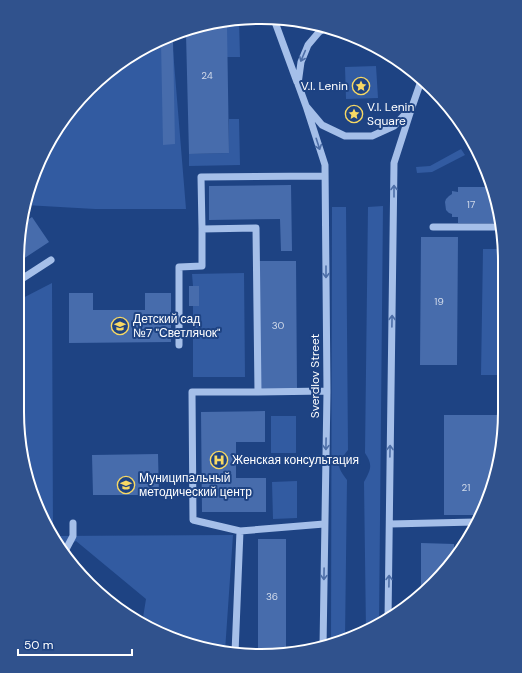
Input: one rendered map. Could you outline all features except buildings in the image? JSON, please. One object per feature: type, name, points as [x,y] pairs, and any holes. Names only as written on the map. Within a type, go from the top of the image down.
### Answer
[{"type":"street","name":"Sverdlov Street","points":[[276,25],[306,106],[325,165],[327,391],[323,641]]},
{"type":"street","points":[[298,84],[301,62],[308,45],[320,32]]},
{"type":"street","points":[[388,612],[394,163],[419,85]]},
{"type":"street","points":[[306,106],[322,125],[345,136],[372,136],[394,126],[412,107]]},
{"type":"street","points":[[179,345],[178,267],[202,266],[202,177],[325,176]]},
{"type":"street","points":[[433,227],[495,227]]},
{"type":"street","points":[[202,228],[256,228],[258,392]]},
{"type":"street","points":[[24,277],[51,260]]},
{"type":"street","points":[[324,524],[240,531],[193,520],[192,392],[327,391]]},
{"type":"street","points":[[390,524],[471,522]]},
{"type":"street","points":[[67,547],[73,536],[73,523]]},
{"type":"street","points":[[235,647],[240,531]]},
{"type":"shaded area","points":[[239,25],[240,57],[227,57],[210,30]]},
{"type":"shaded area","points":[[172,41],[186,209],[95,209],[31,205],[48,156],[64,129],[93,93],[129,64],[156,48]]},
{"type":"shaded area","points":[[376,66],[378,98],[346,99],[345,67]]},
{"type":"shaded area","points":[[229,119],[239,119],[240,165],[189,166],[189,154],[229,153]]},
{"type":"shaded area","points":[[461,149],[465,155],[432,172],[417,173],[416,167],[430,166]]},
{"type":"shaded area","points":[[383,206],[379,618],[366,625],[364,482],[370,467],[365,453],[368,207]]},
{"type":"shaded area","points":[[332,207],[346,207],[348,450],[339,465],[347,480],[345,633],[331,638]]},
{"type":"shaded area","points":[[483,249],[497,249],[498,375],[481,375]]},
{"type":"shaded area","points":[[244,273],[245,377],[193,377],[193,306],[199,305],[199,286],[193,286],[192,274]]},
{"type":"shaded area","points":[[52,283],[53,525],[42,503],[32,473],[26,443],[24,412],[24,297]]},
{"type":"shaded area","points":[[271,416],[296,416],[296,453],[271,453]]},
{"type":"shaded area","points":[[297,481],[297,518],[273,519],[272,482]]},
{"type":"shaded area","points":[[233,535],[225,646],[200,641],[170,631],[143,618],[146,599],[76,541],[66,546],[59,536]]},
{"type":"place","name":"V.I. Lenin","points":[[361,86]]},
{"type":"place","name":"V.I. Lenin Square","points":[[354,114]]},
{"type":"place","name":"Детский сад №7 \"Светлячок\"","points":[[120,326]]},
{"type":"place","name":"Женская консультация","points":[[219,460]]},
{"type":"place","name":"Муниципальный методический центр","points":[[126,485]]}]
